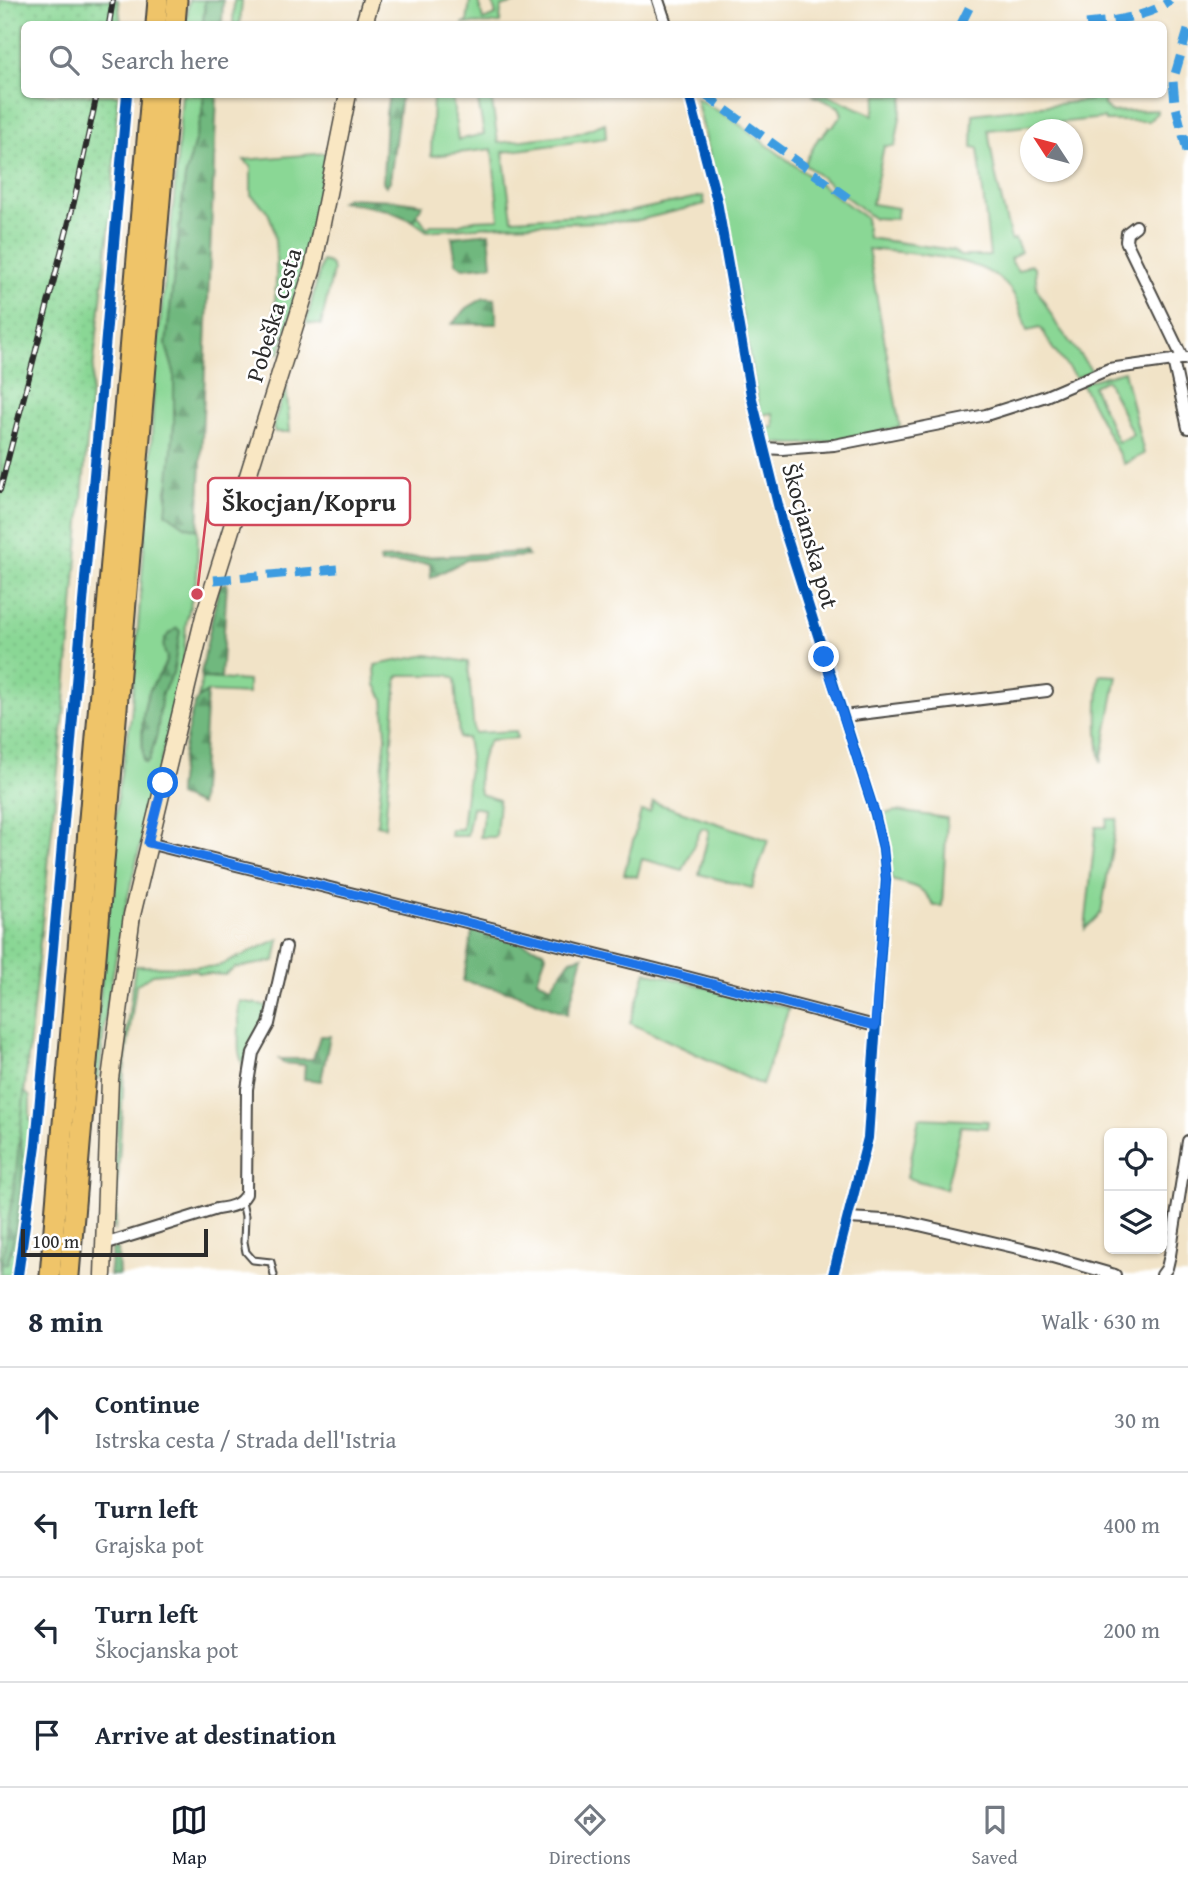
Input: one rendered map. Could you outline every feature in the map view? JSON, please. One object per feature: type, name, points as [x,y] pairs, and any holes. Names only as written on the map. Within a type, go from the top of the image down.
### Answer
[{"type":"highway","points":[[156,21],[158,0]]},
{"type":"highway","points":[[175,21],[177,0]]},
{"type":"highway","points":[[50,1275],[151,98]]},
{"type":"highway","points":[[69,1275],[169,98]]},
{"type":"street","points":[[365,21],[371,0]]},
{"type":"street","points":[[658,0],[665,21]]},
{"type":"street","name":"Pobeška cesta","points":[[103,1275],[110,1079],[132,915],[204,616],[225,543],[293,340],[313,268],[347,98]]},
{"type":"street","name":"Škocjanska pot","points":[[690,98],[718,201],[751,395],[784,529],[875,814],[885,869],[868,1138],[833,1275]]},
{"type":"street","points":[[1136,226],[1127,233],[1126,241],[1181,359],[1188,428]]},
{"type":"street","points":[[764,448],[834,445],[986,415],[1046,396],[1109,369],[1181,359]]},
{"type":"street","points":[[844,716],[1047,691]]},
{"type":"street","points":[[148,843],[875,1026]]},
{"type":"street","points":[[104,1244],[217,1209],[234,1207],[242,1202],[246,1194],[247,1089],[253,1054],[270,1024],[286,947]]},
{"type":"street","points":[[1162,1275],[1170,1255],[1188,1141]]},
{"type":"street","points":[[848,1218],[902,1221],[1035,1252],[1115,1275]]},
{"type":"lane","points":[[242,1202],[246,1252],[253,1260],[271,1262],[274,1275]]},
{"type":"green space","points":[[0,0],[118,0],[121,21],[21,21],[21,98],[118,98],[111,214],[93,369],[64,713],[16,1172],[0,1273]]},
{"type":"green space","points":[[189,0],[205,0],[203,21],[186,21]]},
{"type":"green space","points":[[205,0],[223,0],[222,21],[203,21]]},
{"type":"green space","points":[[234,0],[242,0],[240,21],[233,21]]},
{"type":"green space","points":[[470,0],[478,0],[483,20],[496,15],[492,0],[525,0],[501,7],[500,21],[467,21]]},
{"type":"green space","points":[[182,98],[204,98],[185,178],[166,345],[174,372],[174,425],[166,494],[185,526],[198,530],[197,575],[186,624],[183,670],[124,913],[106,1011],[99,1079],[93,1078],[118,790],[131,717],[151,458],[154,375],[174,199]],"holes":[[[167,657],[173,673],[162,693],[143,761],[146,700]]]},
{"type":"green space","points":[[204,98],[217,98],[198,530],[185,526],[166,513],[174,425],[174,372],[166,345],[185,178]]},
{"type":"green space","points":[[388,98],[401,98],[390,181],[386,186],[383,182]]},
{"type":"green space","points":[[433,98],[452,98],[458,140],[484,134],[478,98],[491,98],[498,143],[579,133],[605,123],[606,138],[503,152],[512,219],[628,212],[703,196],[705,204],[635,221],[503,225],[427,231],[413,221],[418,215],[427,228],[431,225],[457,225],[473,220],[499,219],[492,149],[431,156]]},
{"type":"green space","points":[[696,98],[732,119],[866,218],[868,238],[953,250],[960,256],[990,256],[978,148],[972,147],[973,114],[1091,98],[1104,98],[1104,105],[1110,112],[1157,110],[1149,121],[1105,121],[1104,118],[1020,119],[1020,127],[988,130],[1011,240],[1015,239],[1021,252],[1010,259],[1018,271],[1031,264],[1035,268],[1037,289],[1057,325],[1092,371],[1076,378],[1053,349],[1041,328],[1027,331],[1014,295],[1003,281],[987,271],[948,258],[868,249],[900,427],[816,443],[782,444],[768,441],[763,429],[774,427],[773,413],[760,415],[725,219]]},
{"type":"green space","points":[[819,98],[835,98],[873,115],[876,98],[903,98],[895,146],[884,146],[872,204],[898,208],[896,219],[873,218],[804,164],[819,137],[822,137],[829,127],[833,127],[842,114],[839,107]]},
{"type":"green space","points":[[326,153],[306,264],[280,353],[271,351],[276,282],[273,228],[268,212],[251,195],[251,167],[244,160]]},
{"type":"green space","points":[[347,198],[423,204],[413,221],[387,210],[341,201]]},
{"type":"green space","points":[[489,233],[492,265],[463,268],[456,263],[452,237]]},
{"type":"green space","points":[[322,261],[330,264],[333,271],[321,325],[306,323]]},
{"type":"green space","points":[[484,298],[495,299],[497,324],[452,324],[467,308]]},
{"type":"green space","points":[[1124,371],[1144,454],[1124,464],[1081,383]],"holes":[[[1107,380],[1133,435],[1118,442],[1093,386]]]},
{"type":"green space","points":[[286,384],[290,432],[275,432],[273,427]]},
{"type":"green space","points":[[526,552],[528,556],[466,560],[431,578],[430,563],[381,564],[380,559]]},
{"type":"green space","points":[[227,583],[221,678],[202,678],[219,585]]},
{"type":"green space","points":[[177,628],[180,631],[173,673],[162,693],[157,734],[149,761],[145,763],[143,726],[146,700],[166,662],[164,640]]},
{"type":"green space","points":[[428,655],[468,662],[474,733],[516,731],[517,738],[490,740],[480,765],[480,794],[499,800],[496,837],[480,837],[484,809],[472,807],[467,836],[450,836],[451,829],[462,829],[470,757],[467,738],[459,738],[455,679],[448,675],[400,675],[397,678],[385,827],[377,825],[386,734],[383,698],[376,685],[375,665]]},
{"type":"green space","points":[[1100,675],[1117,676],[1101,762],[1098,740]]},
{"type":"green space","points":[[202,678],[248,681],[248,694],[207,692],[198,698]]},
{"type":"green space","points":[[207,692],[200,805],[178,796],[178,788],[191,716],[198,698]]},
{"type":"green space","points":[[653,802],[768,840],[752,888],[699,874],[709,831],[706,828],[701,829],[683,870],[642,859],[637,877],[624,874],[641,811],[650,812]]},
{"type":"green space","points":[[897,811],[947,818],[942,906],[934,906],[926,894],[916,887],[891,880],[882,814]]},
{"type":"green space","points":[[1107,819],[1117,819],[1101,913],[1085,929],[1096,827],[1106,827]]},
{"type":"green space","points":[[473,928],[544,951],[546,955],[537,980],[551,986],[571,959],[583,956],[567,1014],[515,993],[463,981]]},
{"type":"green space","points":[[279,939],[275,961],[235,968],[225,975],[199,973],[195,970],[153,974],[136,985],[124,1072],[115,1232],[112,1223],[119,1088],[135,966],[216,967]]},
{"type":"green space","points":[[646,972],[789,1008],[762,1085],[630,1023]]},
{"type":"green space","points":[[240,1001],[268,1006],[263,1026],[245,1069],[239,1047]]},
{"type":"green space","points":[[320,1036],[330,1036],[321,1081],[304,1079],[305,1065],[283,1063],[279,1059],[313,1059]]},
{"type":"green space","points":[[23,1090],[30,1097],[30,1119],[35,1130],[28,1218],[18,1275],[0,1275],[0,1263],[10,1252],[18,1205],[14,1125]]},
{"type":"green space","points":[[0,1115],[17,1131],[23,1166],[20,1202],[7,1264],[0,1263]]},
{"type":"green space","points":[[919,1118],[988,1121],[987,1128],[961,1126],[946,1189],[907,1178]]},
{"type":"green space","points":[[112,1249],[118,1249],[119,1275],[109,1275]]},
{"type":"railway","points":[[110,21],[113,0]]},
{"type":"railway","points":[[0,490],[74,202],[96,98]]},
{"type":"marked path","points":[[962,21],[973,0]]},
{"type":"marked path","points":[[1110,21],[1142,14],[1163,6],[1170,0]]},
{"type":"marked path","points":[[1188,30],[1173,81],[1175,103],[1188,155]]},
{"type":"marked path","points":[[710,98],[848,198]]},
{"type":"marked path","points":[[214,580],[337,569]]},
{"type":"cycle path","points":[[18,1275],[36,1145],[127,98]]},
{"type":"cycle path","points":[[690,98],[717,201],[751,395],[784,529],[875,814],[883,848],[886,880],[868,1138],[833,1275]]},
{"type":"place","name":"Škocjan/Kopru","points":[[197,594]]},
{"type":"route","points":[[163,783],[148,843],[875,1026],[886,880],[883,848],[875,814],[824,657]]}]
